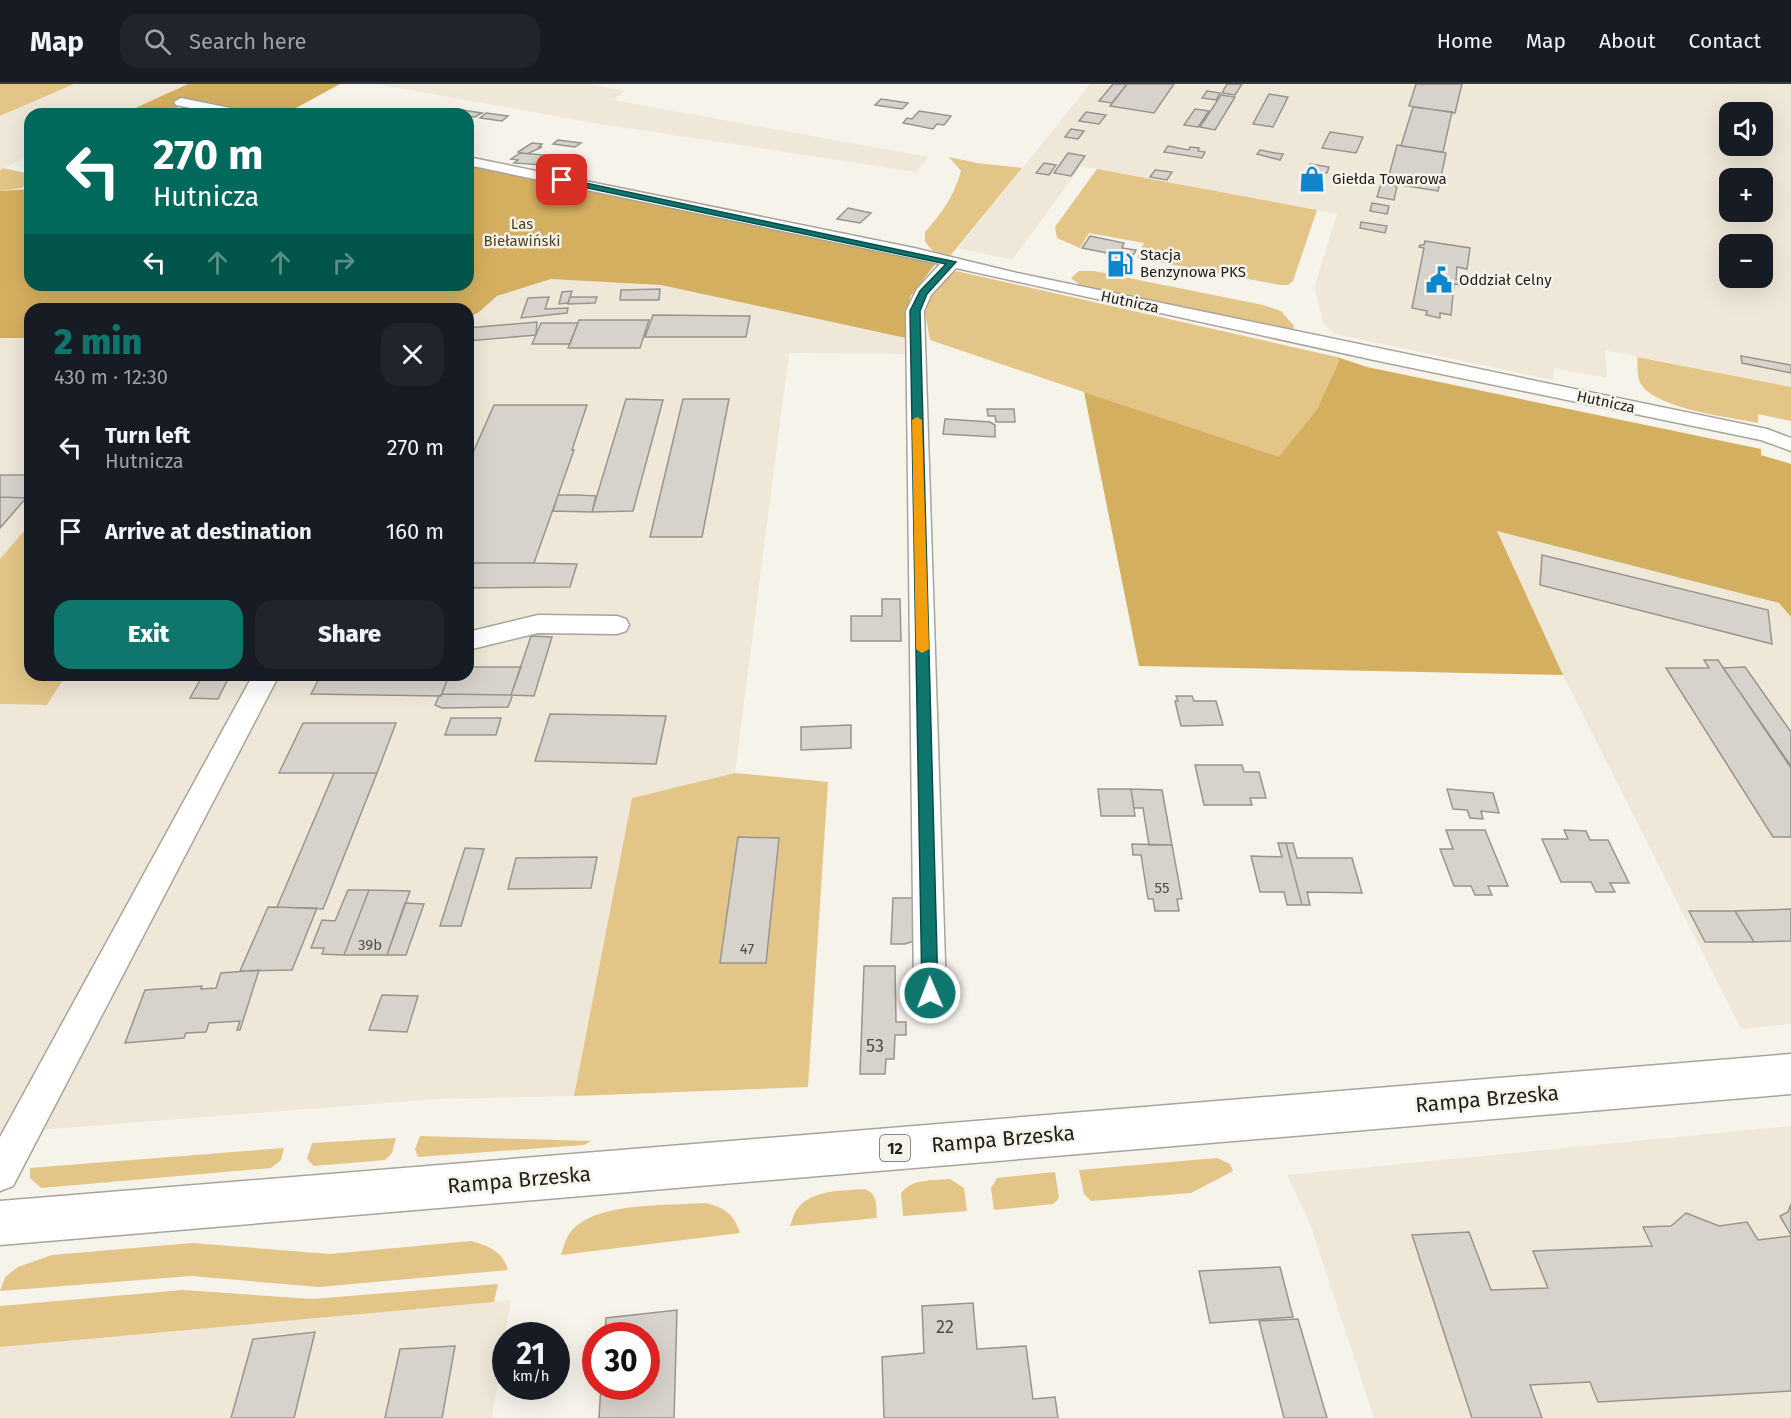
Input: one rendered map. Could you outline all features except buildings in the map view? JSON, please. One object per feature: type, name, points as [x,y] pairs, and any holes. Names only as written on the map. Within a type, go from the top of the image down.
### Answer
[{"type":"highway","name":"Rampa Brzeska","points":[[0,1223],[1791,1074]]},
{"type":"street","points":[[181,102],[210,108]]},
{"type":"street","name":"Hutnicza","points":[[474,162],[952,262],[1374,354],[1767,435],[1791,445]]},
{"type":"street","points":[[930,993],[915,311],[923,293],[952,262]]},
{"type":"street","points":[[474,639],[538,624],[617,625]]},
{"type":"street","points":[[0,1173],[263,681]]},
{"type":"shaded area","points":[[0,84],[74,84],[0,116]]},
{"type":"shaded area","points":[[74,84],[188,84],[135,108],[24,108],[24,159],[3,168],[0,168],[0,116]]},
{"type":"shaded area","points":[[378,84],[590,84],[625,91],[613,100],[929,157],[916,172],[588,122]]},
{"type":"shaded area","points":[[1090,84],[1791,84],[1791,387],[1605,350],[1607,378],[1554,368],[1553,380],[1335,334],[1324,324],[1314,288],[1337,214],[1081,166],[1012,260],[958,248]]},
{"type":"shaded area","points":[[949,157],[1022,168],[950,256],[933,251],[925,242],[925,232],[947,204],[961,171]]},
{"type":"shaded area","points":[[3,168],[24,173],[24,186],[0,191],[0,170]]},
{"type":"shaded area","points":[[1097,169],[1317,210],[1293,281],[1288,285],[1280,285],[1137,258],[1144,243],[1089,233],[1080,248],[1057,238],[1055,227]]},
{"type":"shaded area","points":[[956,271],[1337,357],[1339,361],[1317,409],[1279,458],[930,340],[924,307],[940,284]]},
{"type":"shaded area","points":[[1079,271],[1094,271],[1263,305],[1281,311],[1294,326],[1293,330],[1081,286],[1071,278]]},
{"type":"shaded area","points":[[551,279],[661,285],[906,338],[906,354],[789,353],[735,773],[632,798],[574,1096],[437,1099],[0,1133],[0,704],[47,705],[62,681],[474,681],[474,315],[497,296]]},
{"type":"shaded area","points":[[0,338],[24,338],[24,531],[0,559]]},
{"type":"shaded area","points":[[1637,357],[1791,387],[1791,421],[1758,414],[1758,423],[1674,405],[1646,390],[1639,380]]},
{"type":"shaded area","points":[[24,531],[24,681],[62,681],[47,705],[0,704],[0,559]]},
{"type":"shaded area","points":[[1497,531],[1779,603],[1791,617],[1791,1024],[1741,1029],[1563,675]]},
{"type":"shaded area","points":[[735,773],[828,782],[808,1087],[574,1096],[632,798]]},
{"type":"shaded area","points":[[1791,1126],[1791,1418],[1374,1418],[1311,1226],[1287,1175]]},
{"type":"shaded area","points":[[420,1136],[591,1141],[584,1145],[418,1157],[415,1149]]},
{"type":"shaded area","points":[[396,1138],[392,1153],[385,1160],[314,1166],[307,1159],[312,1143]]},
{"type":"shaded area","points":[[284,1148],[281,1160],[271,1168],[41,1188],[30,1178],[30,1168]]},
{"type":"shaded area","points":[[1217,1158],[1230,1164],[1233,1171],[1191,1193],[1091,1201],[1084,1194],[1079,1170]]},
{"type":"shaded area","points":[[1055,1172],[1059,1198],[1053,1204],[994,1210],[991,1188],[997,1178]]},
{"type":"shaded area","points":[[950,1179],[964,1188],[967,1211],[903,1216],[901,1193],[906,1188],[923,1181]]},
{"type":"shaded area","points":[[864,1189],[874,1197],[877,1218],[790,1226],[797,1209],[803,1202],[819,1194]]},
{"type":"shaded area","points":[[705,1203],[727,1212],[735,1221],[740,1233],[561,1255],[572,1230],[587,1219],[602,1213],[637,1207]]},
{"type":"shaded area","points":[[471,1241],[489,1247],[499,1254],[508,1270],[319,1287],[191,1276],[0,1291],[5,1277],[18,1267],[52,1255],[192,1243],[330,1254]]},
{"type":"shaded area","points":[[498,1284],[494,1302],[0,1347],[0,1306],[183,1290],[312,1299]]},
{"type":"shaded area","points":[[511,1300],[507,1322],[492,1322],[492,1400],[495,1400],[492,1418],[0,1418],[0,1347]]},
{"type":"green space","points":[[188,84],[340,84],[296,108],[227,108],[191,101],[176,108],[135,108]]},
{"type":"green space","name":"Las Bieławiński","points":[[474,166],[936,263],[910,297],[906,338],[661,285],[551,279],[497,296],[474,315],[474,303],[24,303],[24,338],[0,338],[0,191],[24,189],[24,291],[474,291]]},
{"type":"green space","points":[[1337,357],[1367,367],[1761,449],[1761,455],[1791,464],[1791,617],[1779,603],[1497,531],[1563,675],[1139,666],[1084,392],[1279,457],[1317,409],[1339,361]]},
{"type":"slow traffic","points":[[917,420],[922,649]]},
{"type":"place","name":"Giełda Towarowa","points":[[1312,179]]},
{"type":"place","name":"Stacja Benzynowa PKS","points":[[1120,264]]},
{"type":"place","name":"Oddział Celny","points":[[1439,280]]},
{"type":"route","points":[[562,180],[952,262],[923,293],[915,311],[930,993]]}]
